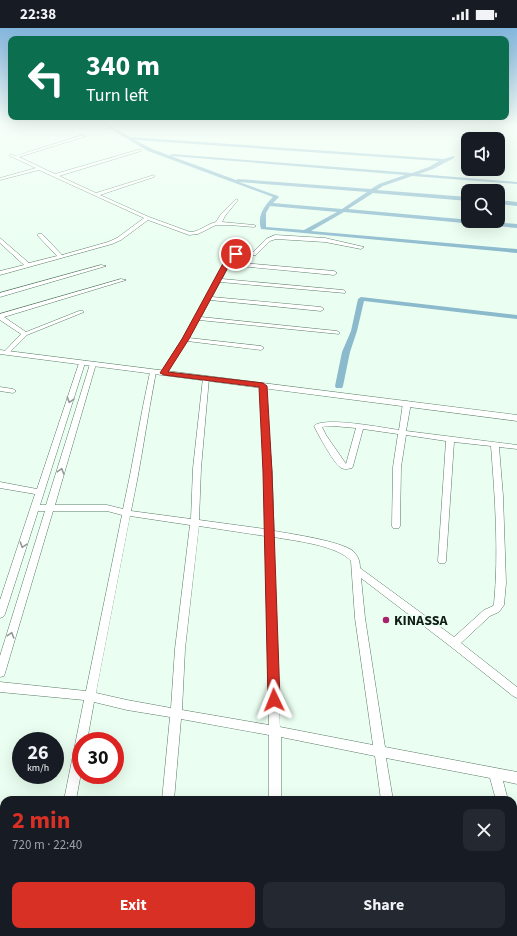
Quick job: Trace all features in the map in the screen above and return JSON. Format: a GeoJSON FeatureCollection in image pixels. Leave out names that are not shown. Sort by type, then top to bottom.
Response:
{"type":"FeatureCollection","features":[{"type":"Feature","properties":{"kind":"main road"},"geometry":{"type":"LineString","coordinates":[[3,353],[517,418]]}},
{"type":"Feature","properties":{"kind":"street"},"geometry":{"type":"LineString","coordinates":[[36,166],[147,218],[192,234],[218,224],[254,226]]}},
{"type":"Feature","properties":{"kind":"street"},"geometry":{"type":"LineString","coordinates":[[56,175],[85,166]]}},
{"type":"Feature","properties":{"kind":"street"},"geometry":{"type":"LineString","coordinates":[[0,179],[40,168]]}},
{"type":"Feature","properties":{"kind":"street"},"geometry":{"type":"LineString","coordinates":[[97,194],[152,176]]}},
{"type":"Feature","properties":{"kind":"street"},"geometry":{"type":"LineString","coordinates":[[218,224],[223,215],[236,200]]}},
{"type":"Feature","properties":{"kind":"street"},"geometry":{"type":"LineString","coordinates":[[0,273],[116,241],[147,218]]}},
{"type":"Feature","properties":{"kind":"street"},"geometry":{"type":"LineString","coordinates":[[40,235],[60,256]]}},
{"type":"Feature","properties":{"kind":"street"},"geometry":{"type":"LineString","coordinates":[[164,373],[185,339],[232,255],[254,254],[268,240],[275,238],[325,240],[361,248]]}},
{"type":"Feature","properties":{"kind":"street"},"geometry":{"type":"LineString","coordinates":[[0,240],[28,265]]}},
{"type":"Feature","properties":{"kind":"street"},"geometry":{"type":"LineString","coordinates":[[227,263],[334,273]]}},
{"type":"Feature","properties":{"kind":"street"},"geometry":{"type":"LineString","coordinates":[[0,295],[103,266]]}},
{"type":"Feature","properties":{"kind":"street"},"geometry":{"type":"LineString","coordinates":[[0,316],[122,280]]}},
{"type":"Feature","properties":{"kind":"street"},"geometry":{"type":"LineString","coordinates":[[218,280],[343,292]]}},
{"type":"Feature","properties":{"kind":"street"},"geometry":{"type":"LineString","coordinates":[[208,298],[321,309]]}},
{"type":"Feature","properties":{"kind":"street"},"geometry":{"type":"LineString","coordinates":[[3,353],[24,334],[81,312]]}},
{"type":"Feature","properties":{"kind":"street"},"geometry":{"type":"LineString","coordinates":[[0,316],[24,334]]}},
{"type":"Feature","properties":{"kind":"street"},"geometry":{"type":"LineString","coordinates":[[197,318],[338,333]]}},
{"type":"Feature","properties":{"kind":"street"},"geometry":{"type":"LineString","coordinates":[[185,339],[262,348]]}},
{"type":"Feature","properties":{"kind":"street"},"geometry":{"type":"LineString","coordinates":[[0,614],[82,363]]}},
{"type":"Feature","properties":{"kind":"street"},"geometry":{"type":"LineString","coordinates":[[0,673],[93,364]]}},
{"type":"Feature","properties":{"kind":"street"},"geometry":{"type":"LineString","coordinates":[[83,732],[127,513],[153,372]]}},
{"type":"Feature","properties":{"kind":"street"},"geometry":{"type":"LineString","coordinates":[[168,796],[180,649],[195,522],[197,468],[206,378]]}},
{"type":"Feature","properties":{"kind":"street"},"geometry":{"type":"LineString","coordinates":[[263,386],[268,464],[275,731],[275,796]]}},
{"type":"Feature","properties":{"kind":"street"},"geometry":{"type":"LineString","coordinates":[[0,389],[13,391]]}},
{"type":"Feature","properties":{"kind":"street"},"geometry":{"type":"LineString","coordinates":[[396,526],[397,467],[407,403]]}},
{"type":"Feature","properties":{"kind":"street"},"geometry":{"type":"LineString","coordinates":[[360,427],[350,466],[346,467],[342,465],[322,435],[318,426],[322,424],[360,427],[517,447]]}},
{"type":"Feature","properties":{"kind":"street"},"geometry":{"type":"LineString","coordinates":[[442,561],[450,439]]}},
{"type":"Feature","properties":{"kind":"street"},"geometry":{"type":"LineString","coordinates":[[454,643],[487,612],[496,609],[500,604],[499,496],[495,445]]}},
{"type":"Feature","properties":{"kind":"street"},"geometry":{"type":"LineString","coordinates":[[0,485],[40,492]]}},
{"type":"Feature","properties":{"kind":"street"},"geometry":{"type":"LineString","coordinates":[[35,508],[107,508],[127,513],[269,533],[337,547],[349,553],[355,560],[360,618],[386,796]]}},
{"type":"Feature","properties":{"kind":"street"},"geometry":{"type":"LineString","coordinates":[[356,570],[454,643],[517,693]]}},
{"type":"Feature","properties":{"kind":"street"},"geometry":{"type":"LineString","coordinates":[[0,687],[90,696],[176,714],[275,731],[517,778]]}},
{"type":"Feature","properties":{"kind":"street"},"geometry":{"type":"LineString","coordinates":[[495,774],[501,796]]}},
{"type":"Feature","properties":{"kind":"street"},"geometry":{"type":"LineString","coordinates":[[71,796],[73,784]]}},
{"type":"Feature","properties":{"kind":"waterway"},"geometry":{"type":"LineString","coordinates":[[194,166],[276,197],[269,204]]}},
{"type":"Feature","properties":{"kind":"waterway"},"geometry":{"type":"LineString","coordinates":[[312,166],[412,174]]}},
{"type":"Feature","properties":{"kind":"waterway"},"geometry":{"type":"LineString","coordinates":[[412,174],[434,166]]}},
{"type":"Feature","properties":{"kind":"waterway"},"geometry":{"type":"LineString","coordinates":[[372,191],[381,185],[412,174]]}},
{"type":"Feature","properties":{"kind":"waterway"},"geometry":{"type":"LineString","coordinates":[[412,174],[517,183]]}},
{"type":"Feature","properties":{"kind":"waterway"},"geometry":{"type":"LineString","coordinates":[[238,180],[372,191]]}},
{"type":"Feature","properties":{"kind":"waterway"},"geometry":{"type":"LineString","coordinates":[[343,211],[372,191]]}},
{"type":"Feature","properties":{"kind":"waterway"},"geometry":{"type":"LineString","coordinates":[[372,191],[461,198]]}},
{"type":"Feature","properties":{"kind":"waterway"},"geometry":{"type":"LineString","coordinates":[[505,203],[517,204]]}},
{"type":"Feature","properties":{"kind":"waterway"},"geometry":{"type":"LineString","coordinates":[[269,204],[343,211]]}},
{"type":"Feature","properties":{"kind":"waterway"},"geometry":{"type":"LineString","coordinates":[[269,204],[264,213],[263,228],[305,232]]}},
{"type":"Feature","properties":{"kind":"waterway"},"geometry":{"type":"LineString","coordinates":[[305,232],[343,211]]}},
{"type":"Feature","properties":{"kind":"waterway"},"geometry":{"type":"LineString","coordinates":[[343,211],[517,226]]}},
{"type":"Feature","properties":{"kind":"waterway"},"geometry":{"type":"LineString","coordinates":[[305,232],[517,251]]}},
{"type":"Feature","properties":{"kind":"waterway"},"geometry":{"type":"LineString","coordinates":[[339,386],[346,352],[354,331],[361,299],[517,317]]}},
{"type":"Feature","properties":{"kind":"place","name":"KINASSA"},"geometry":{"type":"Point","coordinates":[386,620]}},
{"type":"Feature","properties":{"kind":"route"},"geometry":{"type":"LineString","coordinates":[[236,254],[230,256],[197,318],[164,373],[263,386],[268,472],[274,700]]}}]}
